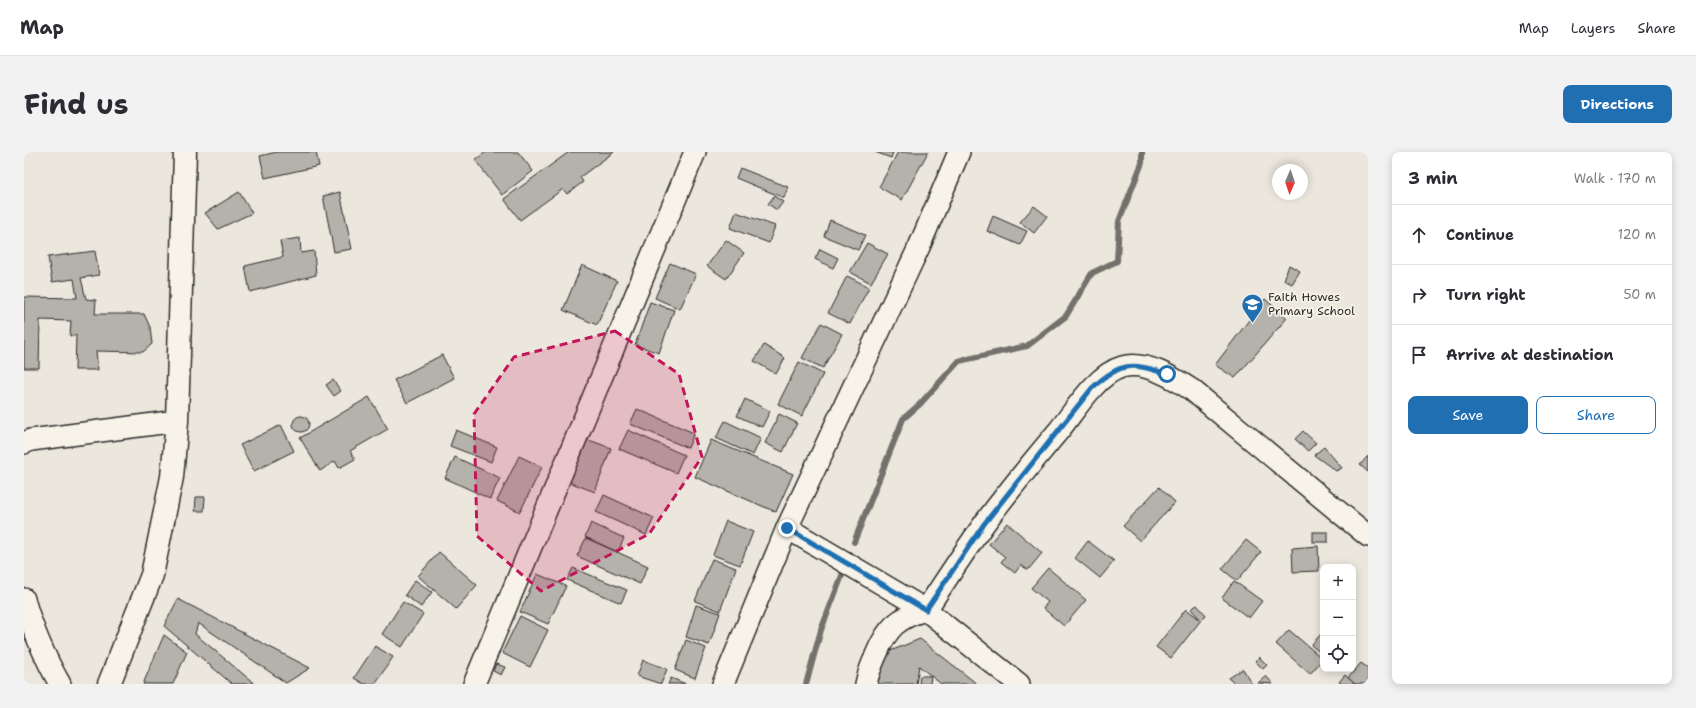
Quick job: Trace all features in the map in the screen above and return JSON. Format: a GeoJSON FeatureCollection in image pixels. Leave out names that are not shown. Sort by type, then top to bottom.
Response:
{"type":"FeatureCollection","features":[{"type":"Feature","properties":{"kind":"street"},"geometry":{"type":"LineString","coordinates":[[110,684],[152,575],[172,477],[177,421],[185,152]]}},
{"type":"Feature","properties":{"kind":"street"},"geometry":{"type":"LineString","coordinates":[[474,684],[695,152]]}},
{"type":"Feature","properties":{"kind":"street"},"geometry":{"type":"LineString","coordinates":[[723,684],[787,528],[919,247],[959,152]]}},
{"type":"Feature","properties":{"kind":"street"},"geometry":{"type":"LineString","coordinates":[[866,684],[868,673],[882,641],[890,628],[907,616],[926,610],[984,524],[1092,388],[1112,371],[1122,367],[1130,366],[1152,369],[1167,374],[1192,390],[1368,536]]}},
{"type":"Feature","properties":{"kind":"street"},"geometry":{"type":"LineString","coordinates":[[24,443],[31,440],[177,421]]}},
{"type":"Feature","properties":{"kind":"street"},"geometry":{"type":"LineString","coordinates":[[787,528],[926,610],[1019,684]]}},
{"type":"Feature","properties":{"kind":"street"},"geometry":{"type":"LineString","coordinates":[[24,599],[43,649],[60,684]]}},
{"type":"Feature","properties":{"kind":"highlighted area"},"geometry":{"type":"Polygon","coordinates":[[[615,331],[679,374],[702,457],[649,534],[541,591],[477,536],[474,414],[514,357],[615,331]]]}},
{"type":"Feature","properties":{"kind":"building"},"geometry":{"type":"Polygon","coordinates":[[[277,152],[316,152],[319,166],[265,178],[260,156],[277,152]]]}},
{"type":"Feature","properties":{"kind":"building"},"geometry":{"type":"Polygon","coordinates":[[[486,152],[518,152],[533,171],[502,195],[475,160],[486,152]]]}},
{"type":"Feature","properties":{"kind":"building"},"geometry":{"type":"Polygon","coordinates":[[[569,152],[614,152],[580,177],[583,182],[567,194],[563,189],[520,220],[504,199],[569,152]]]}},
{"type":"Feature","properties":{"kind":"building"},"geometry":{"type":"Polygon","coordinates":[[[875,152],[893,152],[891,158],[875,152]]]}},
{"type":"Feature","properties":{"kind":"building"},"geometry":{"type":"Polygon","coordinates":[[[898,152],[928,152],[902,200],[879,187],[898,152]]]}},
{"type":"Feature","properties":{"kind":"building"},"geometry":{"type":"Polygon","coordinates":[[[740,168],[788,187],[784,198],[736,178],[740,168]]]}},
{"type":"Feature","properties":{"kind":"building"},"geometry":{"type":"Polygon","coordinates":[[[239,192],[252,213],[218,229],[205,213],[239,192]]]}},
{"type":"Feature","properties":{"kind":"building"},"geometry":{"type":"Polygon","coordinates":[[[340,192],[352,249],[334,252],[323,196],[340,192]]]}},
{"type":"Feature","properties":{"kind":"building"},"geometry":{"type":"Polygon","coordinates":[[[774,196],[783,202],[777,210],[768,204],[774,196]]]}},
{"type":"Feature","properties":{"kind":"building"},"geometry":{"type":"Polygon","coordinates":[[[1034,206],[1047,216],[1034,233],[1020,222],[1034,206]]]}},
{"type":"Feature","properties":{"kind":"building"},"geometry":{"type":"Polygon","coordinates":[[[736,212],[775,226],[769,243],[730,228],[736,212]]]}},
{"type":"Feature","properties":{"kind":"building"},"geometry":{"type":"Polygon","coordinates":[[[993,216],[1027,231],[1020,245],[987,231],[993,216]]]}},
{"type":"Feature","properties":{"kind":"building"},"geometry":{"type":"Polygon","coordinates":[[[830,220],[865,235],[858,250],[824,236],[830,220]]]}},
{"type":"Feature","properties":{"kind":"building"},"geometry":{"type":"Polygon","coordinates":[[[300,238],[301,253],[314,251],[316,275],[250,292],[245,266],[283,257],[280,241],[300,238]]]}},
{"type":"Feature","properties":{"kind":"building"},"geometry":{"type":"Polygon","coordinates":[[[726,240],[744,253],[726,279],[707,266],[726,240]]]}},
{"type":"Feature","properties":{"kind":"building"},"geometry":{"type":"Polygon","coordinates":[[[867,243],[888,254],[871,283],[850,272],[867,243]]]}},
{"type":"Feature","properties":{"kind":"building"},"geometry":{"type":"Polygon","coordinates":[[[820,249],[838,258],[833,268],[815,259],[820,249]]]}},
{"type":"Feature","properties":{"kind":"building"},"geometry":{"type":"Polygon","coordinates":[[[95,251],[99,275],[81,278],[86,299],[96,300],[95,314],[144,314],[150,327],[152,344],[143,352],[96,351],[98,370],[75,370],[76,335],[70,336],[71,321],[40,320],[39,368],[24,368],[24,297],[77,298],[74,279],[52,282],[48,257],[95,251]]]}},
{"type":"Feature","properties":{"kind":"building"},"geometry":{"type":"Polygon","coordinates":[[[670,263],[696,274],[680,309],[655,298],[670,263]]]}},
{"type":"Feature","properties":{"kind":"building"},"geometry":{"type":"Polygon","coordinates":[[[582,265],[617,281],[597,325],[563,310],[582,265]]]}},
{"type":"Feature","properties":{"kind":"building"},"geometry":{"type":"Polygon","coordinates":[[[1289,265],[1300,271],[1292,284],[1284,280],[1289,265]]]}},
{"type":"Feature","properties":{"kind":"building"},"geometry":{"type":"Polygon","coordinates":[[[847,276],[869,287],[850,324],[828,313],[847,276]]]}},
{"type":"Feature","properties":{"kind":"building"},"geometry":{"type":"Polygon","coordinates":[[[1265,299],[1287,318],[1235,378],[1215,365],[1265,299]]]}},
{"type":"Feature","properties":{"kind":"building"},"geometry":{"type":"Polygon","coordinates":[[[650,302],[674,310],[659,353],[635,345],[650,302]]]}},
{"type":"Feature","properties":{"kind":"building"},"geometry":{"type":"Polygon","coordinates":[[[821,323],[842,334],[823,368],[802,358],[821,323]]]}},
{"type":"Feature","properties":{"kind":"building"},"geometry":{"type":"Polygon","coordinates":[[[764,345],[785,358],[776,374],[754,361],[764,345]]]}},
{"type":"Feature","properties":{"kind":"building"},"geometry":{"type":"Polygon","coordinates":[[[442,355],[454,378],[407,403],[394,380],[442,355]]]}},
{"type":"Feature","properties":{"kind":"building"},"geometry":{"type":"Polygon","coordinates":[[[799,362],[823,374],[802,416],[778,404],[799,362]]]}},
{"type":"Feature","properties":{"kind":"building"},"geometry":{"type":"Polygon","coordinates":[[[333,380],[341,391],[334,396],[326,385],[333,380]]]}},
{"type":"Feature","properties":{"kind":"building"},"geometry":{"type":"Polygon","coordinates":[[[369,397],[388,429],[350,451],[355,459],[339,468],[335,461],[320,471],[300,438],[369,397]]]}},
{"type":"Feature","properties":{"kind":"building"},"geometry":{"type":"Polygon","coordinates":[[[745,399],[770,411],[762,427],[737,416],[745,399]]]}},
{"type":"Feature","properties":{"kind":"building"},"geometry":{"type":"Polygon","coordinates":[[[637,409],[694,433],[688,448],[630,424],[637,409]]]}},
{"type":"Feature","properties":{"kind":"building"},"geometry":{"type":"Polygon","coordinates":[[[779,414],[797,423],[783,452],[765,443],[779,414]]]}},
{"type":"Feature","properties":{"kind":"building"},"geometry":{"type":"Polygon","coordinates":[[[301,416],[307,418],[309,424],[307,430],[301,432],[295,430],[293,424],[295,418],[301,416]]]}},
{"type":"Feature","properties":{"kind":"building"},"geometry":{"type":"Polygon","coordinates":[[[725,421],[761,438],[753,455],[716,438],[725,421]]]}},
{"type":"Feature","properties":{"kind":"building"},"geometry":{"type":"Polygon","coordinates":[[[281,425],[294,451],[254,471],[240,445],[281,425]]]}},
{"type":"Feature","properties":{"kind":"building"},"geometry":{"type":"Polygon","coordinates":[[[456,430],[497,447],[491,462],[450,446],[456,430]]]}},
{"type":"Feature","properties":{"kind":"building"},"geometry":{"type":"Polygon","coordinates":[[[628,430],[684,455],[676,473],[619,449],[628,430]]]}},
{"type":"Feature","properties":{"kind":"building"},"geometry":{"type":"Polygon","coordinates":[[[1303,431],[1316,443],[1308,451],[1295,439],[1303,431]]]}},
{"type":"Feature","properties":{"kind":"building"},"geometry":{"type":"Polygon","coordinates":[[[586,439],[611,448],[595,492],[569,482],[586,439]]]}},
{"type":"Feature","properties":{"kind":"building"},"geometry":{"type":"Polygon","coordinates":[[[711,440],[793,474],[776,512],[695,477],[711,440]]]}},
{"type":"Feature","properties":{"kind":"building"},"geometry":{"type":"Polygon","coordinates":[[[1324,447],[1342,468],[1336,471],[1314,455],[1324,447]]]}},
{"type":"Feature","properties":{"kind":"building"},"geometry":{"type":"Polygon","coordinates":[[[519,456],[542,467],[520,512],[497,501],[519,456]]]}},
{"type":"Feature","properties":{"kind":"building"},"geometry":{"type":"Polygon","coordinates":[[[1368,456],[1368,472],[1360,465],[1368,456]]]}},
{"type":"Feature","properties":{"kind":"building"},"geometry":{"type":"Polygon","coordinates":[[[455,457],[500,478],[490,499],[445,478],[455,457]]]}},
{"type":"Feature","properties":{"kind":"building"},"geometry":{"type":"Polygon","coordinates":[[[1159,487],[1175,502],[1140,541],[1123,526],[1159,487]]]}},
{"type":"Feature","properties":{"kind":"building"},"geometry":{"type":"Polygon","coordinates":[[[604,495],[654,518],[646,535],[596,512],[604,495]]]}},
{"type":"Feature","properties":{"kind":"building"},"geometry":{"type":"Polygon","coordinates":[[[196,497],[205,497],[204,511],[195,511],[196,497]]]}},
{"type":"Feature","properties":{"kind":"building"},"geometry":{"type":"Polygon","coordinates":[[[726,521],[753,532],[740,565],[713,555],[726,521]]]}},
{"type":"Feature","properties":{"kind":"building"},"geometry":{"type":"Polygon","coordinates":[[[591,523],[624,538],[618,552],[585,537],[591,523]]]}},
{"type":"Feature","properties":{"kind":"building"},"geometry":{"type":"Polygon","coordinates":[[[1007,523],[1042,553],[1028,570],[1021,565],[1015,573],[1001,562],[1005,557],[989,544],[1007,523]]]}},
{"type":"Feature","properties":{"kind":"building"},"geometry":{"type":"Polygon","coordinates":[[[1313,532],[1328,532],[1328,542],[1313,542],[1313,532]]]}},
{"type":"Feature","properties":{"kind":"building"},"geometry":{"type":"Polygon","coordinates":[[[586,538],[648,566],[640,584],[577,556],[586,538]]]}},
{"type":"Feature","properties":{"kind":"building"},"geometry":{"type":"Polygon","coordinates":[[[1246,540],[1261,552],[1237,581],[1222,569],[1246,540]]]}},
{"type":"Feature","properties":{"kind":"building"},"geometry":{"type":"Polygon","coordinates":[[[1088,541],[1114,561],[1100,578],[1075,558],[1088,541]]]}},
{"type":"Feature","properties":{"kind":"building"},"geometry":{"type":"Polygon","coordinates":[[[1318,546],[1319,571],[1293,572],[1292,548],[1318,546]]]}},
{"type":"Feature","properties":{"kind":"building"},"geometry":{"type":"Polygon","coordinates":[[[439,552],[477,585],[456,609],[418,576],[439,552]]]}},
{"type":"Feature","properties":{"kind":"building"},"geometry":{"type":"Polygon","coordinates":[[[712,559],[736,568],[720,611],[695,601],[712,559]]]}},
{"type":"Feature","properties":{"kind":"building"},"geometry":{"type":"Polygon","coordinates":[[[573,568],[627,590],[621,603],[567,580],[573,568]]]}},
{"type":"Feature","properties":{"kind":"building"},"geometry":{"type":"Polygon","coordinates":[[[1048,568],[1086,600],[1064,626],[1043,608],[1048,602],[1031,588],[1048,568]]]}},
{"type":"Feature","properties":{"kind":"building"},"geometry":{"type":"Polygon","coordinates":[[[537,574],[566,586],[548,624],[520,612],[537,574]]]}},
{"type":"Feature","properties":{"kind":"building"},"geometry":{"type":"Polygon","coordinates":[[[415,580],[432,592],[421,607],[405,595],[415,580]]]}},
{"type":"Feature","properties":{"kind":"building"},"geometry":{"type":"Polygon","coordinates":[[[1234,581],[1262,601],[1249,618],[1222,598],[1234,581]]]}},
{"type":"Feature","properties":{"kind":"building"},"geometry":{"type":"Polygon","coordinates":[[[178,599],[310,668],[286,683],[198,623],[195,634],[255,684],[232,684],[164,626],[178,599]]]}},
{"type":"Feature","properties":{"kind":"building"},"geometry":{"type":"Polygon","coordinates":[[[403,602],[423,614],[402,647],[382,634],[403,602]]]}},
{"type":"Feature","properties":{"kind":"building"},"geometry":{"type":"Polygon","coordinates":[[[696,605],[720,613],[709,645],[686,637],[696,605]]]}},
{"type":"Feature","properties":{"kind":"building"},"geometry":{"type":"Polygon","coordinates":[[[1197,605],[1206,615],[1201,620],[1191,609],[1197,605]]]}},
{"type":"Feature","properties":{"kind":"building"},"geometry":{"type":"Polygon","coordinates":[[[1186,609],[1201,620],[1171,658],[1156,647],[1186,609]]]}},
{"type":"Feature","properties":{"kind":"building"},"geometry":{"type":"Polygon","coordinates":[[[520,616],[548,630],[530,667],[502,653],[520,616]]]}},
{"type":"Feature","properties":{"kind":"building"},"geometry":{"type":"Polygon","coordinates":[[[1289,630],[1320,656],[1320,662],[1310,674],[1276,644],[1289,630]]]}},
{"type":"Feature","properties":{"kind":"building"},"geometry":{"type":"Polygon","coordinates":[[[164,635],[187,652],[173,684],[143,684],[164,635]]]}},
{"type":"Feature","properties":{"kind":"building"},"geometry":{"type":"Polygon","coordinates":[[[1320,635],[1320,652],[1311,645],[1320,635]]]}},
{"type":"Feature","properties":{"kind":"building"},"geometry":{"type":"Polygon","coordinates":[[[920,639],[977,684],[941,684],[919,666],[916,684],[878,684],[883,654],[920,639]]]}},
{"type":"Feature","properties":{"kind":"building"},"geometry":{"type":"Polygon","coordinates":[[[686,640],[706,648],[695,678],[675,670],[686,640]]]}},
{"type":"Feature","properties":{"kind":"building"},"geometry":{"type":"Polygon","coordinates":[[[375,646],[393,657],[375,684],[364,684],[354,678],[375,646]]]}},
{"type":"Feature","properties":{"kind":"building"},"geometry":{"type":"Polygon","coordinates":[[[1259,657],[1267,665],[1263,669],[1255,661],[1259,657]]]}},
{"type":"Feature","properties":{"kind":"building"},"geometry":{"type":"Polygon","coordinates":[[[643,660],[667,669],[661,684],[637,676],[643,660]]]}},
{"type":"Feature","properties":{"kind":"building"},"geometry":{"type":"Polygon","coordinates":[[[1361,663],[1368,668],[1368,684],[1355,684],[1348,678],[1353,672],[1356,672],[1356,669],[1361,663]]]}},
{"type":"Feature","properties":{"kind":"building"},"geometry":{"type":"Polygon","coordinates":[[[496,664],[505,667],[501,675],[493,671],[496,664]]]}},
{"type":"Feature","properties":{"kind":"building"},"geometry":{"type":"Polygon","coordinates":[[[1243,669],[1252,684],[1234,684],[1229,678],[1243,669]]]}},
{"type":"Feature","properties":{"kind":"building"},"geometry":{"type":"Polygon","coordinates":[[[1345,675],[1355,684],[1342,684],[1339,682],[1345,675]]]}},
{"type":"Feature","properties":{"kind":"building"},"geometry":{"type":"Polygon","coordinates":[[[920,676],[931,676],[930,684],[919,684],[920,676]]]}},
{"type":"Feature","properties":{"kind":"building"},"geometry":{"type":"Polygon","coordinates":[[[1266,676],[1273,684],[1258,683],[1266,676]]]}},
{"type":"Feature","properties":{"kind":"building"},"geometry":{"type":"Polygon","coordinates":[[[671,678],[686,684],[668,684],[671,678]]]}},
{"type":"Feature","properties":{"kind":"waterway"},"geometry":{"type":"LineString","coordinates":[[854,542],[903,419],[920,404],[959,361],[1027,346],[1066,316],[1092,273],[1117,261],[1119,221],[1142,163],[1142,152]]}},
{"type":"Feature","properties":{"kind":"waterway"},"geometry":{"type":"LineString","coordinates":[[806,684],[821,630],[843,573]]}},
{"type":"Feature","properties":{"kind":"place","name":"Faith Howes Primary School"},"geometry":{"type":"Point","coordinates":[1252,324]}},
{"type":"Feature","properties":{"kind":"route"},"geometry":{"type":"LineString","coordinates":[[787,528],[926,610],[984,524],[1092,388],[1112,371],[1122,367],[1141,367],[1167,374]]}}]}
